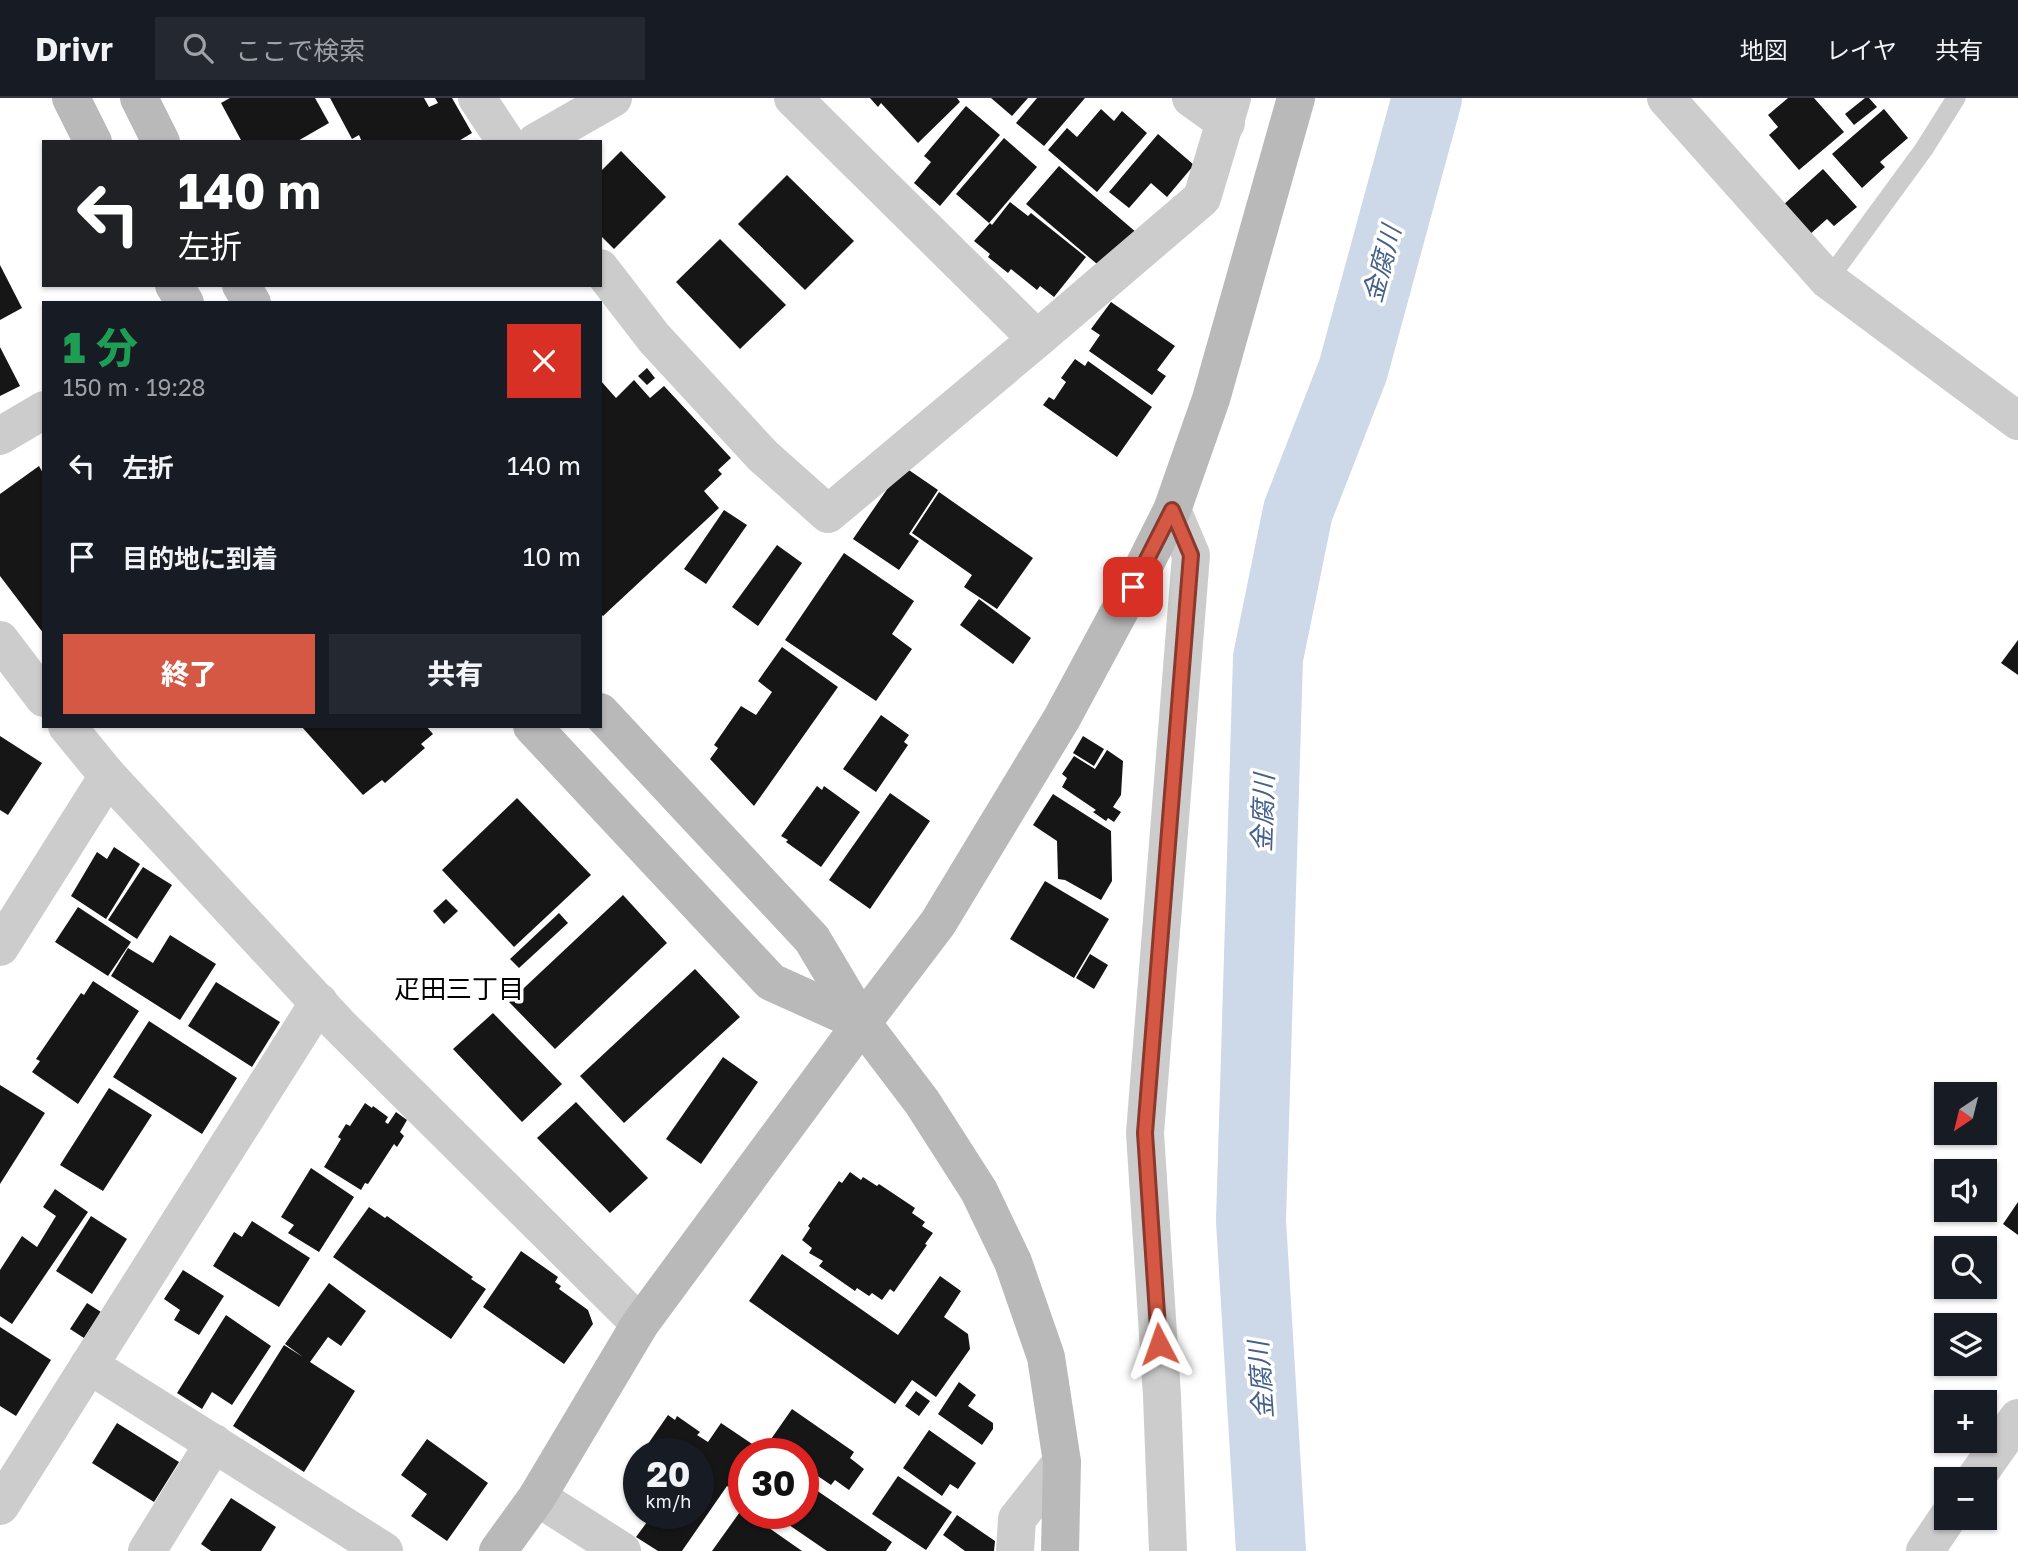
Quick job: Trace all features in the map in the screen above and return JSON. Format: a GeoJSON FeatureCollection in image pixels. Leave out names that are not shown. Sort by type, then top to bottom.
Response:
{"type":"FeatureCollection","features":[{"type":"Feature","properties":{"kind":"street"},"geometry":{"type":"LineString","coordinates":[[71,98],[92,140]]}},
{"type":"Feature","properties":{"kind":"street"},"geometry":{"type":"LineString","coordinates":[[139,98],[160,140]]}},
{"type":"Feature","properties":{"kind":"street"},"geometry":{"type":"LineString","coordinates":[[477,98],[505,140]]}},
{"type":"Feature","properties":{"kind":"street"},"geometry":{"type":"LineString","coordinates":[[540,140],[613,98]]}},
{"type":"Feature","properties":{"kind":"street"},"geometry":{"type":"LineString","coordinates":[[793,98],[1037,339]]}},
{"type":"Feature","properties":{"kind":"street"},"geometry":{"type":"LineString","coordinates":[[602,271],[654,338],[763,456],[828,513],[1202,198],[1229,111],[1191,98]]}},
{"type":"Feature","properties":{"kind":"street"},"geometry":{"type":"LineString","coordinates":[[498,1551],[537,1497],[640,1324],[938,923],[1062,718],[1172,510],[1211,399],[1296,98]]}},
{"type":"Feature","properties":{"kind":"street"},"geometry":{"type":"LineString","coordinates":[[1677,102],[1828,280],[2018,421]]}},
{"type":"Feature","properties":{"kind":"street"},"geometry":{"type":"LineString","coordinates":[[0,436],[42,411]]}},
{"type":"Feature","properties":{"kind":"street"},"geometry":{"type":"LineString","coordinates":[[1168,1551],[1163,1396],[1145,1133],[1191,555],[1172,510]]}},
{"type":"Feature","properties":{"kind":"street"},"geometry":{"type":"LineString","coordinates":[[0,640],[42,695]]}},
{"type":"Feature","properties":{"kind":"street"},"geometry":{"type":"LineString","coordinates":[[602,714],[812,939],[862,1023],[922,1102],[979,1191],[1013,1262],[1046,1357],[1062,1462],[1060,1551]]}},
{"type":"Feature","properties":{"kind":"street"},"geometry":{"type":"LineString","coordinates":[[69,728],[108,776],[338,1024],[640,1324]]}},
{"type":"Feature","properties":{"kind":"street"},"geometry":{"type":"LineString","coordinates":[[534,728],[771,982],[862,1023]]}},
{"type":"Feature","properties":{"kind":"street"},"geometry":{"type":"LineString","coordinates":[[0,947],[108,776]]}},
{"type":"Feature","properties":{"kind":"street"},"geometry":{"type":"LineString","coordinates":[[0,1506],[319,1002]]}},
{"type":"Feature","properties":{"kind":"street"},"geometry":{"type":"LineString","coordinates":[[89,1365],[384,1551]]}},
{"type":"Feature","properties":{"kind":"street"},"geometry":{"type":"LineString","coordinates":[[1984,1467],[2018,1418]]}},
{"type":"Feature","properties":{"kind":"street"},"geometry":{"type":"LineString","coordinates":[[147,1551],[214,1443]]}},
{"type":"Feature","properties":{"kind":"street"},"geometry":{"type":"LineString","coordinates":[[1015,1551],[1017,1519],[1062,1462]]}},
{"type":"Feature","properties":{"kind":"street"},"geometry":{"type":"LineString","coordinates":[[537,1497],[622,1551]]}},
{"type":"Feature","properties":{"kind":"street"},"geometry":{"type":"LineString","coordinates":[[1925,1551],[1939,1530]]}},
{"type":"Feature","properties":{"kind":"lane"},"geometry":{"type":"LineString","coordinates":[[1828,280],[1924,149],[1956,98]]}},
{"type":"Feature","properties":{"kind":"building"},"geometry":{"type":"Polygon","coordinates":[[[230,98],[315,98],[329,123],[299,140],[241,140],[221,103],[230,98]]]}},
{"type":"Feature","properties":{"kind":"building"},"geometry":{"type":"Polygon","coordinates":[[[330,98],[424,98],[429,107],[438,103],[435,98],[452,98],[472,133],[460,140],[361,140],[359,135],[352,139],[330,98]]]}},
{"type":"Feature","properties":{"kind":"building"},"geometry":{"type":"Polygon","coordinates":[[[870,98],[957,98],[960,102],[918,143],[881,103],[878,107],[870,98]]]}},
{"type":"Feature","properties":{"kind":"building"},"geometry":{"type":"Polygon","coordinates":[[[991,98],[1028,98],[1012,116],[991,98]]]}},
{"type":"Feature","properties":{"kind":"building"},"geometry":{"type":"Polygon","coordinates":[[[1037,98],[1085,98],[1044,146],[1016,123],[1037,98]]]}},
{"type":"Feature","properties":{"kind":"building"},"geometry":{"type":"Polygon","coordinates":[[[1788,98],[1814,98],[1844,132],[1799,170],[1769,135],[1778,127],[1768,115],[1788,98]]]}},
{"type":"Feature","properties":{"kind":"building"},"geometry":{"type":"Polygon","coordinates":[[[1865,98],[1869,98],[1877,107],[1854,125],[1845,114],[1865,98]]]}},
{"type":"Feature","properties":{"kind":"building"},"geometry":{"type":"Polygon","coordinates":[[[966,106],[1000,135],[940,206],[914,183],[931,162],[924,156],[966,106]]]}},
{"type":"Feature","properties":{"kind":"building"},"geometry":{"type":"Polygon","coordinates":[[[1101,109],[1114,121],[1122,111],[1147,133],[1097,192],[1048,150],[1067,128],[1077,137],[1101,109]]]}},
{"type":"Feature","properties":{"kind":"building"},"geometry":{"type":"Polygon","coordinates":[[[1884,109],[1908,138],[1880,162],[1885,167],[1862,188],[1832,154],[1884,109]]]}},
{"type":"Feature","properties":{"kind":"building"},"geometry":{"type":"Polygon","coordinates":[[[1158,134],[1194,165],[1167,197],[1151,183],[1129,208],[1109,192],[1158,134]]]}},
{"type":"Feature","properties":{"kind":"building"},"geometry":{"type":"Polygon","coordinates":[[[1004,138],[1037,167],[989,223],[956,194],[1004,138]]]}},
{"type":"Feature","properties":{"kind":"building"},"geometry":{"type":"Polygon","coordinates":[[[621,151],[666,197],[614,249],[602,237],[602,170],[621,151]]]}},
{"type":"Feature","properties":{"kind":"building"},"geometry":{"type":"Polygon","coordinates":[[[1059,166],[1137,233],[1097,264],[1026,204],[1059,166]]]}},
{"type":"Feature","properties":{"kind":"building"},"geometry":{"type":"Polygon","coordinates":[[[1823,169],[1857,207],[1834,226],[1827,219],[1808,236],[1782,206],[1823,169]]]}},
{"type":"Feature","properties":{"kind":"building"},"geometry":{"type":"Polygon","coordinates":[[[787,175],[854,241],[805,290],[738,224],[787,175]]]}},
{"type":"Feature","properties":{"kind":"building"},"geometry":{"type":"Polygon","coordinates":[[[1010,202],[1028,216],[1031,213],[1086,257],[1054,297],[1040,286],[1037,290],[1011,269],[1008,273],[974,241],[990,223],[992,225],[1010,202]]]}},
{"type":"Feature","properties":{"kind":"building"},"geometry":{"type":"Polygon","coordinates":[[[720,239],[786,305],[740,349],[676,282],[720,239]]]}},
{"type":"Feature","properties":{"kind":"building"},"geometry":{"type":"Polygon","coordinates":[[[0,265],[22,308],[0,320],[0,265]]]}},
{"type":"Feature","properties":{"kind":"building"},"geometry":{"type":"Polygon","coordinates":[[[1111,302],[1175,346],[1157,370],[1166,376],[1152,395],[1089,351],[1100,335],[1091,329],[1111,302]]]}},
{"type":"Feature","properties":{"kind":"building"},"geometry":{"type":"Polygon","coordinates":[[[0,347],[20,386],[0,396],[0,347]]]}},
{"type":"Feature","properties":{"kind":"building"},"geometry":{"type":"Polygon","coordinates":[[[1075,359],[1085,366],[1088,361],[1152,407],[1117,457],[1043,405],[1049,397],[1054,400],[1066,382],[1061,378],[1075,359]]]}},
{"type":"Feature","properties":{"kind":"building"},"geometry":{"type":"Polygon","coordinates":[[[647,368],[655,378],[647,385],[638,376],[647,368]]]}},
{"type":"Feature","properties":{"kind":"building"},"geometry":{"type":"Polygon","coordinates":[[[634,380],[650,398],[664,386],[731,458],[718,470],[722,474],[704,491],[719,508],[603,616],[602,382],[616,398],[634,380]]]}},
{"type":"Feature","properties":{"kind":"building"},"geometry":{"type":"Polygon","coordinates":[[[39,466],[42,471],[42,631],[0,576],[0,494],[39,466]]]}},
{"type":"Feature","properties":{"kind":"building"},"geometry":{"type":"Polygon","coordinates":[[[903,466],[938,490],[909,534],[919,541],[899,570],[853,539],[903,466]]]}},
{"type":"Feature","properties":{"kind":"building"},"geometry":{"type":"Polygon","coordinates":[[[939,492],[1033,558],[997,609],[964,587],[972,575],[912,533],[939,492]]]}},
{"type":"Feature","properties":{"kind":"building"},"geometry":{"type":"Polygon","coordinates":[[[724,510],[747,525],[706,584],[684,569],[724,510]]]}},
{"type":"Feature","properties":{"kind":"building"},"geometry":{"type":"Polygon","coordinates":[[[777,545],[802,563],[758,626],[732,607],[777,545]]]}},
{"type":"Feature","properties":{"kind":"building"},"geometry":{"type":"Polygon","coordinates":[[[844,553],[914,601],[892,634],[912,649],[876,701],[785,640],[844,553]]]}},
{"type":"Feature","properties":{"kind":"building"},"geometry":{"type":"Polygon","coordinates":[[[979,599],[1031,638],[1013,664],[960,625],[979,599]]]}},
{"type":"Feature","properties":{"kind":"building"},"geometry":{"type":"Polygon","coordinates":[[[2018,640],[2018,675],[2001,663],[2018,640]]]}},
{"type":"Feature","properties":{"kind":"building"},"geometry":{"type":"Polygon","coordinates":[[[782,647],[838,687],[754,806],[710,759],[718,748],[714,745],[741,706],[756,715],[772,692],[758,681],[782,647]]]}},
{"type":"Feature","properties":{"kind":"building"},"geometry":{"type":"Polygon","coordinates":[[[881,715],[909,735],[904,742],[908,745],[876,792],[843,769],[881,715]]]}},
{"type":"Feature","properties":{"kind":"building"},"geometry":{"type":"Polygon","coordinates":[[[303,728],[428,728],[433,734],[421,744],[425,748],[385,783],[382,780],[363,795],[303,728]]]}},
{"type":"Feature","properties":{"kind":"building"},"geometry":{"type":"Polygon","coordinates":[[[0,736],[42,763],[8,815],[0,810],[0,736]]]}},
{"type":"Feature","properties":{"kind":"building"},"geometry":{"type":"Polygon","coordinates":[[[1083,736],[1104,749],[1094,766],[1073,753],[1083,736]]]}},
{"type":"Feature","properties":{"kind":"building"},"geometry":{"type":"Polygon","coordinates":[[[1107,750],[1123,761],[1121,795],[1113,807],[1121,812],[1114,822],[1108,818],[1106,821],[1093,812],[1096,810],[1062,787],[1067,778],[1062,774],[1074,756],[1095,769],[1107,750]]]}},
{"type":"Feature","properties":{"kind":"building"},"geometry":{"type":"Polygon","coordinates":[[[817,786],[822,790],[824,786],[860,812],[821,867],[781,836],[817,786]]]}},
{"type":"Feature","properties":{"kind":"building"},"geometry":{"type":"Polygon","coordinates":[[[890,793],[930,821],[870,909],[829,880],[890,793]]]}},
{"type":"Feature","properties":{"kind":"building"},"geometry":{"type":"Polygon","coordinates":[[[1053,794],[1111,831],[1112,881],[1101,900],[1065,880],[1058,879],[1057,841],[1033,825],[1053,794]]]}},
{"type":"Feature","properties":{"kind":"building"},"geometry":{"type":"Polygon","coordinates":[[[517,798],[591,875],[514,947],[442,870],[517,798]]]}},
{"type":"Feature","properties":{"kind":"building"},"geometry":{"type":"Polygon","coordinates":[[[114,847],[140,864],[106,919],[71,896],[97,852],[107,859],[114,847]]]}},
{"type":"Feature","properties":{"kind":"building"},"geometry":{"type":"Polygon","coordinates":[[[143,867],[172,885],[137,939],[108,920],[143,867]]]}},
{"type":"Feature","properties":{"kind":"building"},"geometry":{"type":"Polygon","coordinates":[[[1045,881],[1109,919],[1074,978],[1010,939],[1045,881]]]}},
{"type":"Feature","properties":{"kind":"building"},"geometry":{"type":"Polygon","coordinates":[[[623,895],[667,943],[555,1049],[509,1002],[623,895]]]}},
{"type":"Feature","properties":{"kind":"building"},"geometry":{"type":"Polygon","coordinates":[[[446,899],[458,911],[444,924],[433,911],[446,899]]]}},
{"type":"Feature","properties":{"kind":"building"},"geometry":{"type":"Polygon","coordinates":[[[78,907],[131,942],[108,976],[55,942],[78,907]]]}},
{"type":"Feature","properties":{"kind":"building"},"geometry":{"type":"Polygon","coordinates":[[[559,913],[568,923],[519,968],[510,959],[559,913]]]}},
{"type":"Feature","properties":{"kind":"building"},"geometry":{"type":"Polygon","coordinates":[[[170,935],[216,964],[180,1020],[111,976],[128,948],[153,963],[170,935]]]}},
{"type":"Feature","properties":{"kind":"building"},"geometry":{"type":"Polygon","coordinates":[[[1090,954],[1108,965],[1094,989],[1076,978],[1090,954]]]}},
{"type":"Feature","properties":{"kind":"building"},"geometry":{"type":"Polygon","coordinates":[[[695,969],[740,1017],[624,1123],[580,1076],[695,969]]]}},
{"type":"Feature","properties":{"kind":"building"},"geometry":{"type":"Polygon","coordinates":[[[93,981],[139,1011],[78,1104],[32,1072],[40,1061],[36,1059],[81,993],[84,995],[93,981]]]}},
{"type":"Feature","properties":{"kind":"building"},"geometry":{"type":"Polygon","coordinates":[[[216,982],[280,1022],[252,1067],[188,1026],[216,982]]]}},
{"type":"Feature","properties":{"kind":"building"},"geometry":{"type":"Polygon","coordinates":[[[493,1013],[562,1084],[522,1122],[453,1049],[493,1013]]]}},
{"type":"Feature","properties":{"kind":"building"},"geometry":{"type":"Polygon","coordinates":[[[149,1021],[237,1078],[202,1134],[113,1077],[149,1021]]]}},
{"type":"Feature","properties":{"kind":"building"},"geometry":{"type":"Polygon","coordinates":[[[723,1057],[758,1082],[701,1164],[666,1139],[723,1057]]]}},
{"type":"Feature","properties":{"kind":"building"},"geometry":{"type":"Polygon","coordinates":[[[0,1085],[45,1113],[0,1184],[0,1085]]]}},
{"type":"Feature","properties":{"kind":"building"},"geometry":{"type":"Polygon","coordinates":[[[109,1088],[152,1115],[103,1191],[60,1165],[109,1088]]]}},
{"type":"Feature","properties":{"kind":"building"},"geometry":{"type":"Polygon","coordinates":[[[576,1102],[648,1178],[610,1213],[537,1138],[576,1102]]]}},
{"type":"Feature","properties":{"kind":"building"},"geometry":{"type":"Polygon","coordinates":[[[365,1103],[388,1117],[385,1122],[388,1124],[396,1112],[407,1120],[400,1132],[404,1136],[397,1147],[394,1144],[368,1184],[365,1183],[361,1190],[324,1167],[341,1139],[338,1137],[346,1124],[350,1126],[365,1103]]]}},
{"type":"Feature","properties":{"kind":"building"},"geometry":{"type":"Polygon","coordinates":[[[311,1168],[354,1197],[319,1252],[288,1233],[294,1225],[281,1217],[311,1168]]]}},
{"type":"Feature","properties":{"kind":"building"},"geometry":{"type":"Polygon","coordinates":[[[850,1172],[861,1180],[863,1177],[877,1186],[879,1184],[915,1208],[912,1213],[925,1222],[922,1226],[933,1233],[894,1292],[890,1289],[882,1300],[857,1288],[855,1291],[819,1266],[823,1261],[809,1253],[812,1248],[802,1240],[810,1228],[808,1226],[839,1181],[842,1183],[850,1172]]]}},
{"type":"Feature","properties":{"kind":"building"},"geometry":{"type":"Polygon","coordinates":[[[55,1189],[88,1212],[12,1324],[0,1316],[0,1270],[22,1236],[37,1247],[56,1216],[43,1207],[55,1189]]]}},
{"type":"Feature","properties":{"kind":"building"},"geometry":{"type":"Polygon","coordinates":[[[2018,1202],[2018,1235],[2003,1224],[2018,1202]]]}},
{"type":"Feature","properties":{"kind":"building"},"geometry":{"type":"Polygon","coordinates":[[[369,1207],[385,1218],[387,1216],[486,1289],[451,1339],[333,1257],[369,1207]]]}},
{"type":"Feature","properties":{"kind":"building"},"geometry":{"type":"Polygon","coordinates":[[[91,1216],[127,1239],[92,1294],[56,1271],[91,1216]]]}},
{"type":"Feature","properties":{"kind":"building"},"geometry":{"type":"Polygon","coordinates":[[[252,1221],[310,1258],[279,1307],[213,1266],[234,1232],[242,1237],[252,1221]]]}},
{"type":"Feature","properties":{"kind":"building"},"geometry":{"type":"Polygon","coordinates":[[[521,1251],[558,1277],[555,1282],[561,1286],[559,1289],[588,1310],[593,1324],[564,1364],[483,1307],[521,1251]]]}},
{"type":"Feature","properties":{"kind":"building"},"geometry":{"type":"Polygon","coordinates":[[[782,1254],[898,1335],[940,1276],[961,1291],[944,1317],[968,1334],[970,1349],[936,1397],[912,1380],[895,1404],[749,1301],[782,1254]]]}},
{"type":"Feature","properties":{"kind":"building"},"geometry":{"type":"Polygon","coordinates":[[[183,1270],[224,1296],[199,1335],[174,1320],[180,1310],[164,1299],[183,1270]]]}},
{"type":"Feature","properties":{"kind":"building"},"geometry":{"type":"Polygon","coordinates":[[[329,1283],[366,1311],[341,1346],[328,1337],[310,1362],[355,1391],[304,1472],[233,1426],[284,1345],[303,1357],[285,1344],[329,1283]]]}},
{"type":"Feature","properties":{"kind":"building"},"geometry":{"type":"Polygon","coordinates":[[[87,1303],[101,1312],[84,1338],[70,1329],[87,1303]]]}},
{"type":"Feature","properties":{"kind":"building"},"geometry":{"type":"Polygon","coordinates":[[[226,1315],[271,1346],[232,1405],[212,1392],[202,1409],[177,1393],[226,1315]]]}},
{"type":"Feature","properties":{"kind":"building"},"geometry":{"type":"Polygon","coordinates":[[[0,1327],[51,1360],[16,1416],[0,1406],[0,1327]]]}},
{"type":"Feature","properties":{"kind":"building"},"geometry":{"type":"Polygon","coordinates":[[[959,1382],[976,1395],[968,1406],[993,1423],[993,1429],[982,1445],[938,1414],[959,1382]]]}},
{"type":"Feature","properties":{"kind":"building"},"geometry":{"type":"Polygon","coordinates":[[[916,1391],[930,1401],[919,1416],[905,1406],[916,1391]]]}},
{"type":"Feature","properties":{"kind":"building"},"geometry":{"type":"Polygon","coordinates":[[[792,1409],[854,1452],[850,1458],[864,1469],[849,1490],[835,1480],[831,1485],[819,1477],[819,1438],[772,1438],[792,1409]]]}},
{"type":"Feature","properties":{"kind":"building"},"geometry":{"type":"Polygon","coordinates":[[[668,1415],[675,1420],[677,1416],[700,1432],[697,1435],[702,1438],[652,1438],[668,1415]]]}},
{"type":"Feature","properties":{"kind":"building"},"geometry":{"type":"Polygon","coordinates":[[[117,1423],[179,1462],[154,1502],[92,1463],[117,1423]]]}},
{"type":"Feature","properties":{"kind":"building"},"geometry":{"type":"Polygon","coordinates":[[[721,1423],[743,1438],[728,1438],[727,1486],[714,1505],[714,1438],[711,1438],[721,1423]]]}},
{"type":"Feature","properties":{"kind":"building"},"geometry":{"type":"Polygon","coordinates":[[[929,1430],[976,1463],[958,1489],[950,1484],[942,1496],[903,1468],[929,1430]]]}},
{"type":"Feature","properties":{"kind":"building"},"geometry":{"type":"Polygon","coordinates":[[[427,1439],[488,1483],[447,1541],[411,1516],[427,1494],[401,1475],[427,1439]]]}},
{"type":"Feature","properties":{"kind":"building"},"geometry":{"type":"Polygon","coordinates":[[[898,1476],[952,1512],[926,1550],[872,1514],[898,1476]]]}},
{"type":"Feature","properties":{"kind":"building"},"geometry":{"type":"Polygon","coordinates":[[[819,1492],[892,1542],[886,1551],[827,1551],[795,1529],[819,1529],[819,1492]]]}},
{"type":"Feature","properties":{"kind":"building"},"geometry":{"type":"Polygon","coordinates":[[[231,1498],[276,1527],[261,1551],[211,1551],[201,1544],[231,1498]]]}},
{"type":"Feature","properties":{"kind":"building"},"geometry":{"type":"Polygon","coordinates":[[[957,1515],[995,1541],[994,1551],[965,1551],[943,1535],[957,1515]]]}},
{"type":"Feature","properties":{"kind":"building"},"geometry":{"type":"Polygon","coordinates":[[[642,1529],[697,1529],[682,1551],[658,1551],[636,1537],[642,1529]]]}},
{"type":"Feature","properties":{"kind":"building"},"geometry":{"type":"Polygon","coordinates":[[[728,1529],[770,1529],[802,1551],[712,1551],[728,1529]]]}},
{"type":"Feature","properties":{"kind":"waterway","name":"金腐川"},"geometry":{"type":"LineString","coordinates":[[1271,1551],[1251,1221],[1268,658],[1298,511],[1353,370],[1427,98]]}},
{"type":"Feature","properties":{"kind":"district","name":"疋田三丁目"},"geometry":{"type":"Point","coordinates":[459,989]}},
{"type":"Feature","properties":{"kind":"route"},"geometry":{"type":"LineString","coordinates":[[1133,587],[1172,510],[1191,555],[1145,1133],[1159,1344]]}}]}
